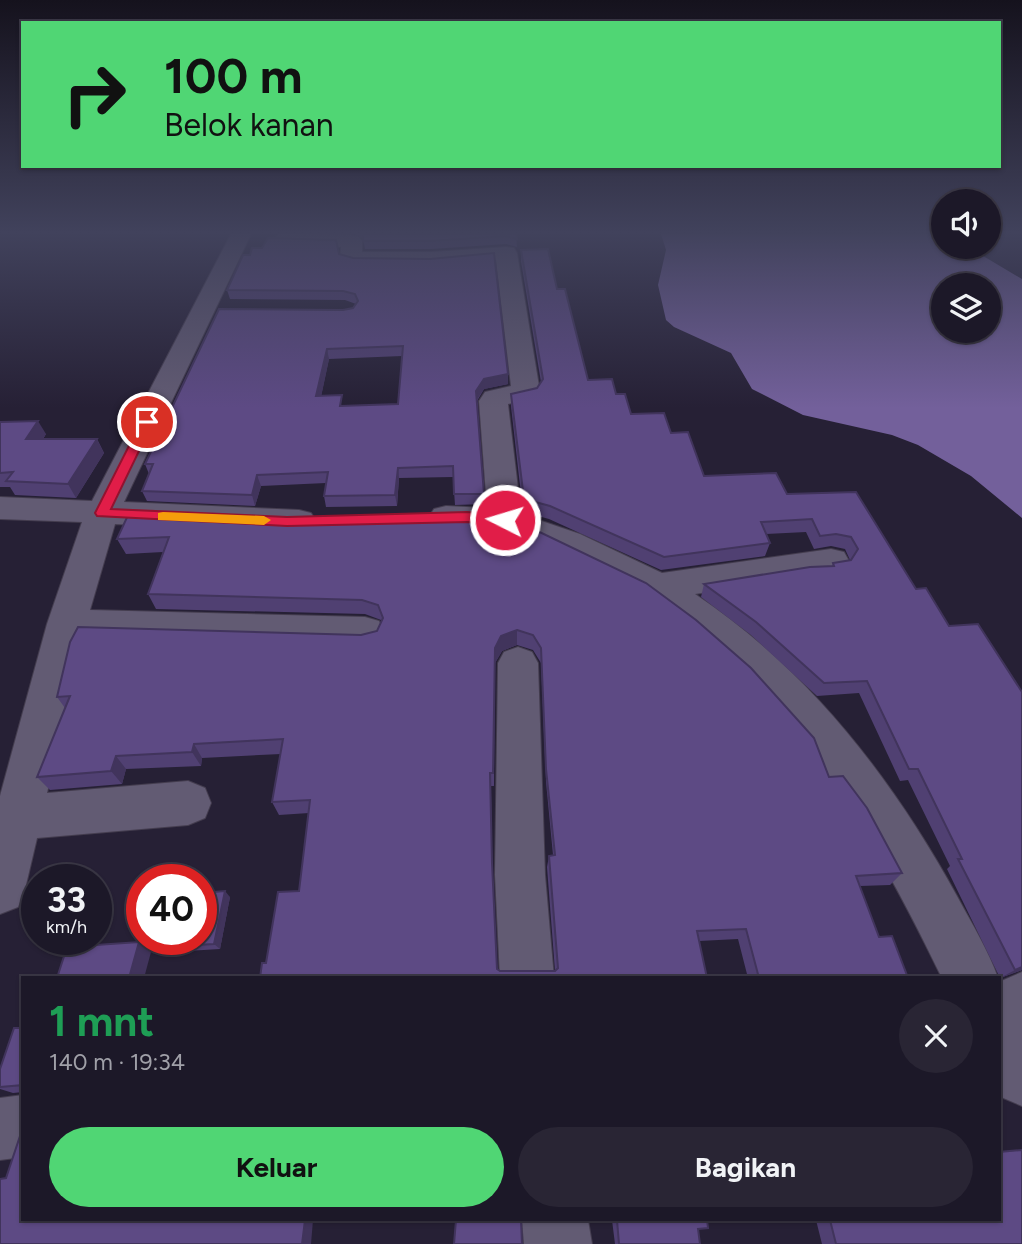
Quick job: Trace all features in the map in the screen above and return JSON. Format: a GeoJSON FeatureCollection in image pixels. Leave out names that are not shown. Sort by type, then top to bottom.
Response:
{"type":"FeatureCollection","features":[{"type":"Feature","properties":{"kind":"street"},"geometry":{"type":"LineString","coordinates":[[0,889],[66,624],[102,513],[216,309],[222,292]]}},
{"type":"Feature","properties":{"kind":"street"},"geometry":{"type":"LineString","coordinates":[[505,520],[493,401],[496,397],[526,392],[512,292]]}},
{"type":"Feature","properties":{"kind":"street"},"geometry":{"type":"LineString","coordinates":[[0,508],[334,521]]}},
{"type":"Feature","properties":{"kind":"street"},"geometry":{"type":"LineString","coordinates":[[407,519],[467,517],[505,520],[561,539],[657,587],[707,623],[761,670],[834,748],[876,804],[970,976]]}},
{"type":"Feature","properties":{"kind":"street"},"geometry":{"type":"LineString","coordinates":[[657,587],[831,561]]}},
{"type":"Feature","properties":{"kind":"street"},"geometry":{"type":"LineString","coordinates":[[66,624],[365,632]]}},
{"type":"Feature","properties":{"kind":"street"},"geometry":{"type":"LineString","coordinates":[[518,663],[520,875],[527,976]]}},
{"type":"Feature","properties":{"kind":"street"},"geometry":{"type":"LineString","coordinates":[[16,818],[188,803]]}},
{"type":"Feature","properties":{"kind":"street"},"geometry":{"type":"LineString","coordinates":[[1001,1016],[1022,1000]]}},
{"type":"Feature","properties":{"kind":"street"},"geometry":{"type":"LineString","coordinates":[[1001,1038],[1022,1076]]}},
{"type":"Feature","properties":{"kind":"street"},"geometry":{"type":"LineString","coordinates":[[1001,1089],[1022,1090]]}},
{"type":"Feature","properties":{"kind":"street"},"geometry":{"type":"LineString","coordinates":[[0,1129],[21,1126]]}},
{"type":"Feature","properties":{"kind":"street"},"geometry":{"type":"LineString","coordinates":[[555,1221],[558,1244]]}},
{"type":"Feature","properties":{"kind":"shaded area"},"geometry":{"type":"Polygon","coordinates":[[[660,292],[931,292],[931,343],[1001,343],[1001,292],[1022,292],[1022,518],[971,476],[918,445],[892,435],[803,415],[752,389],[731,353],[674,327],[666,320],[660,292]]]}},
{"type":"Feature","properties":{"kind":"building"},"geometry":{"type":"Polygon","coordinates":[[[347,292],[499,292],[508,374],[484,379],[476,391],[484,494],[454,494],[453,466],[398,468],[395,495],[324,496],[328,472],[257,475],[252,495],[142,491],[153,464],[145,464],[219,309],[343,310],[353,308],[358,301],[355,294],[347,292]],[[403,346],[327,349],[316,396],[342,395],[340,406],[398,404],[403,346]]]}},
{"type":"Feature","properties":{"kind":"building"},"geometry":{"type":"Polygon","coordinates":[[[528,292],[566,292],[588,380],[612,379],[616,394],[625,394],[631,414],[664,413],[671,433],[688,432],[704,476],[776,473],[787,494],[856,492],[916,589],[926,588],[949,626],[978,624],[1022,692],[1022,967],[1015,970],[958,859],[962,859],[918,769],[909,769],[867,681],[824,683],[756,622],[704,584],[810,567],[834,566],[833,563],[851,560],[858,549],[851,537],[836,534],[820,536],[812,519],[761,522],[770,543],[664,557],[550,506],[524,499],[511,394],[537,388],[543,379],[528,292]]]}},
{"type":"Feature","properties":{"kind":"building"},"geometry":{"type":"Polygon","coordinates":[[[38,421],[26,439],[97,439],[68,484],[6,481],[13,472],[0,473],[0,422],[38,421]]]}},
{"type":"Feature","properties":{"kind":"building"},"geometry":{"type":"Polygon","coordinates":[[[129,513],[242,520],[487,517],[525,525],[646,583],[696,620],[751,668],[814,738],[829,777],[843,776],[867,808],[902,873],[856,876],[879,937],[892,936],[907,976],[758,976],[746,929],[697,931],[707,976],[260,976],[262,963],[266,963],[278,892],[299,891],[310,800],[272,802],[283,739],[194,744],[192,752],[116,756],[111,771],[37,777],[70,696],[57,697],[70,642],[78,627],[361,635],[377,631],[383,618],[378,605],[362,600],[148,594],[169,537],[117,539],[129,513]],[[517,630],[501,636],[495,648],[493,773],[490,773],[497,969],[500,971],[555,971],[558,968],[549,856],[555,855],[546,769],[541,648],[533,635],[517,630]]]}},
{"type":"Feature","properties":{"kind":"building"},"geometry":{"type":"Polygon","coordinates":[[[225,891],[217,930],[217,892],[225,891]]]}},
{"type":"Feature","properties":{"kind":"building"},"geometry":{"type":"Polygon","coordinates":[[[126,943],[126,955],[135,955],[130,976],[58,976],[64,955],[112,955],[112,944],[126,943]]]}},
{"type":"Feature","properties":{"kind":"building"},"geometry":{"type":"Polygon","coordinates":[[[14,1028],[21,1028],[21,1085],[0,1087],[0,1069],[14,1028]]]}},
{"type":"Feature","properties":{"kind":"building"},"geometry":{"type":"Polygon","coordinates":[[[21,1133],[21,1221],[305,1221],[302,1244],[0,1244],[0,1179],[6,1178],[21,1133]]]}},
{"type":"Feature","properties":{"kind":"building"},"geometry":{"type":"Polygon","coordinates":[[[1022,1150],[1022,1244],[836,1244],[830,1221],[1001,1221],[1001,1152],[1022,1150]]]}},
{"type":"Feature","properties":{"kind":"building"},"geometry":{"type":"Polygon","coordinates":[[[456,1221],[521,1221],[522,1244],[454,1244],[456,1221]]]}},
{"type":"Feature","properties":{"kind":"building"},"geometry":{"type":"Polygon","coordinates":[[[617,1221],[707,1221],[708,1228],[698,1229],[700,1244],[619,1244],[617,1221]]]}},
{"type":"Feature","properties":{"kind":"slow traffic"},"geometry":{"type":"LineString","coordinates":[[163,516],[264,520]]}},
{"type":"Feature","properties":{"kind":"route"},"geometry":{"type":"LineString","coordinates":[[147,422],[102,513],[287,521],[467,517],[505,520]]}}]}
